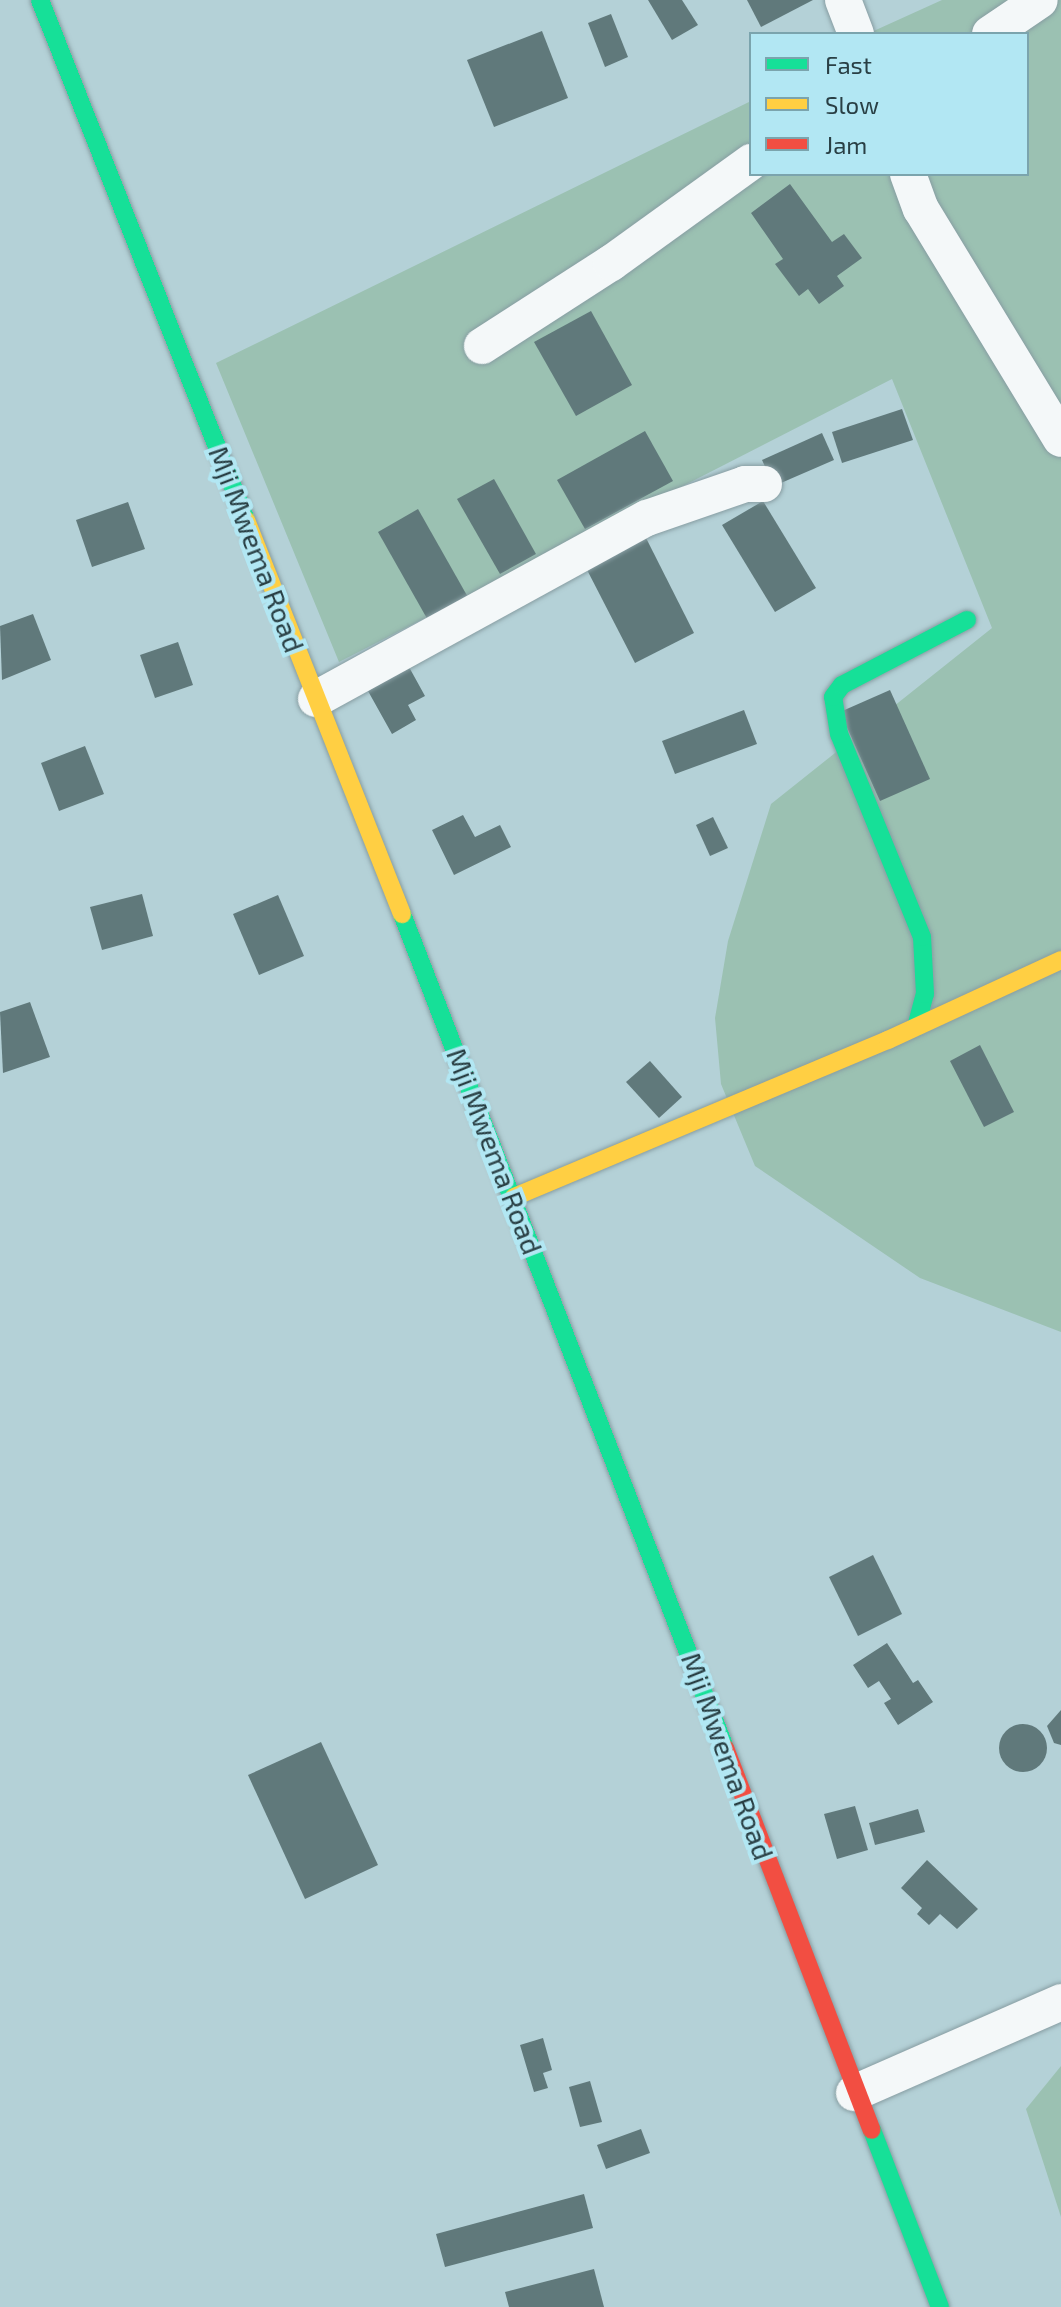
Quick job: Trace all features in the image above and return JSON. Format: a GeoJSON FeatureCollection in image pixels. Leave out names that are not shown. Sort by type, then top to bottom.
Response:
{"type":"FeatureCollection","features":[{"type":"Feature","properties":{"kind":"main road","name":"Mji Mwema Road"},"geometry":{"type":"LineString","coordinates":[[40,0],[514,1197],[854,2093],[940,2307]]}},
{"type":"Feature","properties":{"kind":"main road"},"geometry":{"type":"LineString","coordinates":[[916,1027],[925,994],[922,937],[839,734],[833,697],[842,685],[967,620]]}},
{"type":"Feature","properties":{"kind":"main road"},"geometry":{"type":"LineString","coordinates":[[514,1197],[916,1027],[1061,960]]}},
{"type":"Feature","properties":{"kind":"street"},"geometry":{"type":"LineString","coordinates":[[843,0],[855,32]]}},
{"type":"Feature","properties":{"kind":"street"},"geometry":{"type":"LineString","coordinates":[[993,32],[1040,0]]}},
{"type":"Feature","properties":{"kind":"street"},"geometry":{"type":"LineString","coordinates":[[482,346],[611,263],[749,163]]}},
{"type":"Feature","properties":{"kind":"street"},"geometry":{"type":"LineString","coordinates":[[909,176],[921,209],[1061,439]]}},
{"type":"Feature","properties":{"kind":"street"},"geometry":{"type":"LineString","coordinates":[[316,699],[647,518],[745,484],[764,484]]}},
{"type":"Feature","properties":{"kind":"street"},"geometry":{"type":"LineString","coordinates":[[854,2093],[1061,2002]]}},
{"type":"Feature","properties":{"kind":"green space"},"geometry":{"type":"Polygon","coordinates":[[[942,0],[1061,0],[1061,1332],[920,1278],[755,1166],[721,1084],[715,1018],[728,941],[771,804],[992,628],[892,379],[339,662],[216,363],[749,102],[749,176],[1029,176],[1029,32],[871,32],[942,0]]]}},
{"type":"Feature","properties":{"kind":"green space"},"geometry":{"type":"Polygon","coordinates":[[[1061,2066],[1061,2217],[1026,2109],[1061,2066]]]}},
{"type":"Feature","properties":{"kind":"building"},"geometry":{"type":"Polygon","coordinates":[[[648,0],[682,0],[698,25],[672,40],[648,0]]]}},
{"type":"Feature","properties":{"kind":"building"},"geometry":{"type":"Polygon","coordinates":[[[747,0],[813,0],[761,27],[747,0]]]}},
{"type":"Feature","properties":{"kind":"building"},"geometry":{"type":"Polygon","coordinates":[[[611,14],[628,57],[605,67],[588,23],[611,14]]]}},
{"type":"Feature","properties":{"kind":"building"},"geometry":{"type":"Polygon","coordinates":[[[542,31],[568,98],[494,127],[467,60],[542,31]]]}},
{"type":"Feature","properties":{"kind":"building"},"geometry":{"type":"Polygon","coordinates":[[[790,184],[832,242],[844,234],[862,258],[837,276],[844,286],[819,304],[808,289],[799,296],[775,264],[783,259],[751,213],[790,184]]]}},
{"type":"Feature","properties":{"kind":"building"},"geometry":{"type":"Polygon","coordinates":[[[591,311],[632,385],[576,416],[534,342],[591,311]]]}},
{"type":"Feature","properties":{"kind":"building"},"geometry":{"type":"Polygon","coordinates":[[[902,409],[913,440],[842,463],[832,432],[902,409]]]}},
{"type":"Feature","properties":{"kind":"building"},"geometry":{"type":"Polygon","coordinates":[[[645,431],[673,481],[585,529],[557,480],[645,431]]]}},
{"type":"Feature","properties":{"kind":"building"},"geometry":{"type":"Polygon","coordinates":[[[822,433],[834,460],[774,486],[762,460],[822,433]]]}},
{"type":"Feature","properties":{"kind":"building"},"geometry":{"type":"Polygon","coordinates":[[[494,479],[536,554],[500,574],[457,499],[494,479]]]}},
{"type":"Feature","properties":{"kind":"building"},"geometry":{"type":"Polygon","coordinates":[[[763,501],[816,588],[775,612],[722,525],[763,501]]]}},
{"type":"Feature","properties":{"kind":"building"},"geometry":{"type":"Polygon","coordinates":[[[128,502],[145,549],[92,567],[76,520],[128,502]]]}},
{"type":"Feature","properties":{"kind":"building"},"geometry":{"type":"Polygon","coordinates":[[[418,509],[469,599],[429,622],[378,532],[418,509]]]}},
{"type":"Feature","properties":{"kind":"building"},"geometry":{"type":"Polygon","coordinates":[[[644,534],[694,633],[635,663],[584,564],[644,534]]]}},
{"type":"Feature","properties":{"kind":"building"},"geometry":{"type":"Polygon","coordinates":[[[33,614],[51,660],[2,680],[0,626],[33,614]]]}},
{"type":"Feature","properties":{"kind":"building"},"geometry":{"type":"Polygon","coordinates":[[[178,642],[193,685],[155,698],[140,655],[178,642]]]}},
{"type":"Feature","properties":{"kind":"building"},"geometry":{"type":"Polygon","coordinates":[[[409,667],[425,696],[408,705],[416,720],[392,734],[368,691],[409,667]]]}},
{"type":"Feature","properties":{"kind":"building"},"geometry":{"type":"Polygon","coordinates":[[[890,690],[930,779],[880,801],[840,712],[890,690]]]}},
{"type":"Feature","properties":{"kind":"building"},"geometry":{"type":"Polygon","coordinates":[[[744,710],[757,744],[675,774],[662,741],[744,710]]]}},
{"type":"Feature","properties":{"kind":"building"},"geometry":{"type":"Polygon","coordinates":[[[85,746],[104,794],[59,811],[41,763],[85,746]]]}},
{"type":"Feature","properties":{"kind":"building"},"geometry":{"type":"Polygon","coordinates":[[[463,815],[475,837],[500,825],[511,847],[454,875],[432,830],[463,815]]]}},
{"type":"Feature","properties":{"kind":"building"},"geometry":{"type":"Polygon","coordinates":[[[713,817],[728,848],[710,856],[696,825],[713,817]]]}},
{"type":"Feature","properties":{"kind":"building"},"geometry":{"type":"Polygon","coordinates":[[[142,894],[153,936],[102,950],[90,907],[142,894]]]}},
{"type":"Feature","properties":{"kind":"building"},"geometry":{"type":"Polygon","coordinates":[[[278,895],[304,956],[259,975],[233,914],[278,895]]]}},
{"type":"Feature","properties":{"kind":"building"},"geometry":{"type":"Polygon","coordinates":[[[30,1002],[50,1057],[3,1073],[0,1012],[30,1002]]]}},
{"type":"Feature","properties":{"kind":"building"},"geometry":{"type":"Polygon","coordinates":[[[980,1045],[1014,1112],[984,1127],[950,1061],[980,1045]]]}},
{"type":"Feature","properties":{"kind":"building"},"geometry":{"type":"Polygon","coordinates":[[[650,1061],[682,1097],[659,1118],[626,1082],[650,1061]]]}},
{"type":"Feature","properties":{"kind":"building"},"geometry":{"type":"Polygon","coordinates":[[[873,1555],[902,1614],[858,1636],[829,1577],[873,1555]]]}},
{"type":"Feature","properties":{"kind":"building"},"geometry":{"type":"Polygon","coordinates":[[[887,1643],[913,1683],[918,1680],[933,1702],[898,1725],[884,1703],[891,1699],[879,1681],[868,1688],[853,1665],[887,1643]]]}},
{"type":"Feature","properties":{"kind":"building"},"geometry":{"type":"Polygon","coordinates":[[[1061,1710],[1061,1745],[1054,1743],[1047,1726],[1061,1710]]]}},
{"type":"Feature","properties":{"kind":"building"},"geometry":{"type":"Polygon","coordinates":[[[1023,1724],[1040,1731],[1047,1748],[1040,1765],[1023,1772],[1006,1765],[999,1748],[1006,1731],[1023,1724]]]}},
{"type":"Feature","properties":{"kind":"building"},"geometry":{"type":"Polygon","coordinates":[[[321,1742],[378,1865],[305,1899],[248,1775],[321,1742]]]}},
{"type":"Feature","properties":{"kind":"building"},"geometry":{"type":"Polygon","coordinates":[[[855,1806],[868,1850],[837,1859],[824,1814],[855,1806]]]}},
{"type":"Feature","properties":{"kind":"building"},"geometry":{"type":"Polygon","coordinates":[[[918,1809],[925,1832],[875,1845],[869,1823],[918,1809]]]}},
{"type":"Feature","properties":{"kind":"building"},"geometry":{"type":"Polygon","coordinates":[[[927,1860],[978,1909],[957,1929],[940,1914],[929,1925],[917,1914],[922,1908],[901,1888],[927,1860]]]}},
{"type":"Feature","properties":{"kind":"building"},"geometry":{"type":"Polygon","coordinates":[[[543,2038],[552,2070],[543,2073],[548,2088],[534,2092],[520,2045],[543,2038]]]}},
{"type":"Feature","properties":{"kind":"building"},"geometry":{"type":"Polygon","coordinates":[[[590,2081],[602,2122],[580,2127],[569,2087],[590,2081]]]}},
{"type":"Feature","properties":{"kind":"building"},"geometry":{"type":"Polygon","coordinates":[[[641,2129],[650,2153],[606,2169],[597,2145],[641,2129]]]}},
{"type":"Feature","properties":{"kind":"building"},"geometry":{"type":"Polygon","coordinates":[[[584,2194],[593,2228],[445,2267],[436,2234],[584,2194]]]}},
{"type":"Feature","properties":{"kind":"building"},"geometry":{"type":"Polygon","coordinates":[[[594,2269],[604,2307],[509,2307],[505,2292],[594,2269]]]}},
{"type":"Feature","properties":{"kind":"traffic: fast"},"geometry":{"type":"LineString","coordinates":[[40,0],[246,520]]}},
{"type":"Feature","properties":{"kind":"traffic: fast"},"geometry":{"type":"LineString","coordinates":[[916,1027],[925,994],[922,937],[839,734],[833,697],[842,685],[967,620]]}},
{"type":"Feature","properties":{"kind":"traffic: fast"},"geometry":{"type":"LineString","coordinates":[[402,914],[725,1748]]}},
{"type":"Feature","properties":{"kind":"traffic: fast"},"geometry":{"type":"LineString","coordinates":[[872,2130],[940,2307]]}},
{"type":"Feature","properties":{"kind":"traffic: slow"},"geometry":{"type":"LineString","coordinates":[[246,520],[402,914]]}},
{"type":"Feature","properties":{"kind":"traffic: slow"},"geometry":{"type":"LineString","coordinates":[[514,1197],[888,1040],[1061,960]]}},
{"type":"Feature","properties":{"kind":"traffic: jam"},"geometry":{"type":"LineString","coordinates":[[725,1748],[872,2130]]}}]}
